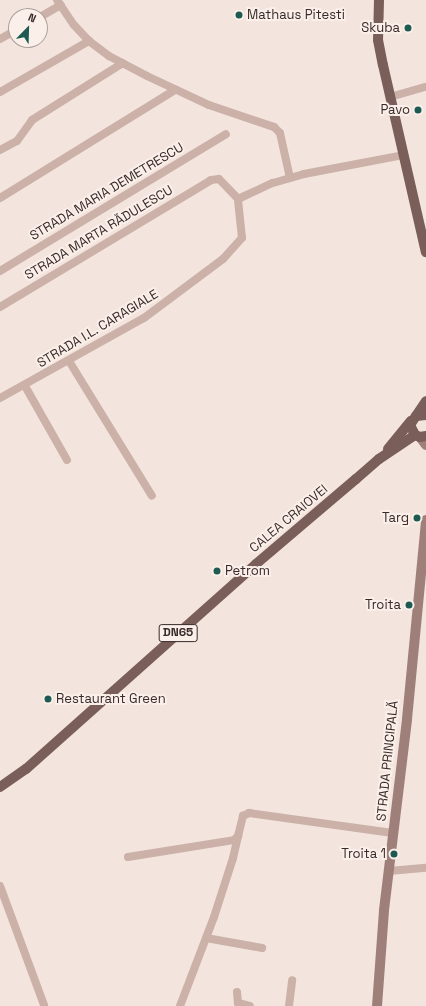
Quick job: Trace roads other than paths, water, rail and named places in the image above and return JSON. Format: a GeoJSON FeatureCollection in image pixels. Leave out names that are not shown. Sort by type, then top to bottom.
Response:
{"type":"FeatureCollection","features":[{"type":"Feature","properties":{"kind":"main road"},"geometry":{"type":"LineString","coordinates":[[379,0],[378,40],[426,252]]}},
{"type":"Feature","properties":{"kind":"main road","name":"CALEA CRAIOVEI"},"geometry":{"type":"LineString","coordinates":[[0,787],[26,769],[256,564],[379,459],[418,417],[426,401]]}},
{"type":"Feature","properties":{"kind":"main road","name":"DN65"},"geometry":{"type":"LineString","coordinates":[[418,417],[411,429],[422,438]]}},
{"type":"Feature","properties":{"kind":"main road","name":"CALEA CRAIOVEI"},"geometry":{"type":"LineString","coordinates":[[379,459],[422,438]]}},
{"type":"Feature","properties":{"kind":"main road","name":"STRADA PRINCIPALĂ"},"geometry":{"type":"LineString","coordinates":[[378,1006],[389,871],[407,719],[423,566],[426,520]]}},
{"type":"Feature","properties":{"kind":"street"},"geometry":{"type":"LineString","coordinates":[[48,11],[59,3],[74,25],[89,41],[123,63],[175,90],[209,105],[274,127],[280,133],[290,178]]}},
{"type":"Feature","properties":{"kind":"street"},"geometry":{"type":"LineString","coordinates":[[0,92],[89,41]]}},
{"type":"Feature","properties":{"kind":"street"},"geometry":{"type":"LineString","coordinates":[[0,150],[17,140],[32,120],[123,63]]}},
{"type":"Feature","properties":{"kind":"street"},"geometry":{"type":"LineString","coordinates":[[390,97],[426,87]]}},
{"type":"Feature","properties":{"kind":"street"},"geometry":{"type":"LineString","coordinates":[[0,198],[175,90]]}},
{"type":"Feature","properties":{"kind":"street","name":"STRADA MARIA DEMETRESCU"},"geometry":{"type":"LineString","coordinates":[[0,272],[226,134]]}},
{"type":"Feature","properties":{"kind":"street"},"geometry":{"type":"LineString","coordinates":[[238,199],[290,178],[404,155]]}},
{"type":"Feature","properties":{"kind":"street","name":"STRADA MARTA RĂDULESCU"},"geometry":{"type":"LineString","coordinates":[[0,307],[211,180],[219,179],[238,199]]}},
{"type":"Feature","properties":{"kind":"street","name":"STRADA I.L. CARAGIALE"},"geometry":{"type":"LineString","coordinates":[[0,398],[25,386],[144,318],[223,259],[242,238],[238,199]]}},
{"type":"Feature","properties":{"kind":"street"},"geometry":{"type":"LineString","coordinates":[[69,360],[152,496]]}},
{"type":"Feature","properties":{"kind":"street"},"geometry":{"type":"LineString","coordinates":[[25,386],[67,460]]}},
{"type":"Feature","properties":{"kind":"street"},"geometry":{"type":"LineString","coordinates":[[180,1006],[206,938],[231,865],[243,816],[248,813],[393,833]]}},
{"type":"Feature","properties":{"kind":"street"},"geometry":{"type":"LineString","coordinates":[[128,856],[234,840],[238,836]]}},
{"type":"Feature","properties":{"kind":"street"},"geometry":{"type":"LineString","coordinates":[[389,871],[426,868]]}},
{"type":"Feature","properties":{"kind":"street"},"geometry":{"type":"LineString","coordinates":[[0,886],[44,1006]]}},
{"type":"Feature","properties":{"kind":"street"},"geometry":{"type":"LineString","coordinates":[[206,938],[262,948]]}},
{"type":"Feature","properties":{"kind":"street"},"geometry":{"type":"LineString","coordinates":[[289,1006],[292,980]]}},
{"type":"Feature","properties":{"kind":"street"},"geometry":{"type":"LineString","coordinates":[[237,992],[238,1003],[250,1006]]}},
{"type":"Feature","properties":{"kind":"place","name":"Mathaus Pitesti"},"geometry":{"type":"Point","coordinates":[239,15]}},
{"type":"Feature","properties":{"kind":"place","name":"Skuba"},"geometry":{"type":"Point","coordinates":[408,28]}},
{"type":"Feature","properties":{"kind":"place","name":"Pavo"},"geometry":{"type":"Point","coordinates":[418,110]}},
{"type":"Feature","properties":{"kind":"place","name":"Targ"},"geometry":{"type":"Point","coordinates":[417,518]}},
{"type":"Feature","properties":{"kind":"place","name":"Petrom"},"geometry":{"type":"Point","coordinates":[217,571]}},
{"type":"Feature","properties":{"kind":"place","name":"Troita"},"geometry":{"type":"Point","coordinates":[409,605]}},
{"type":"Feature","properties":{"kind":"place","name":"Restaurant Green"},"geometry":{"type":"Point","coordinates":[48,699]}},
{"type":"Feature","properties":{"kind":"place","name":"Troita 1"},"geometry":{"type":"Point","coordinates":[394,854]}}]}
